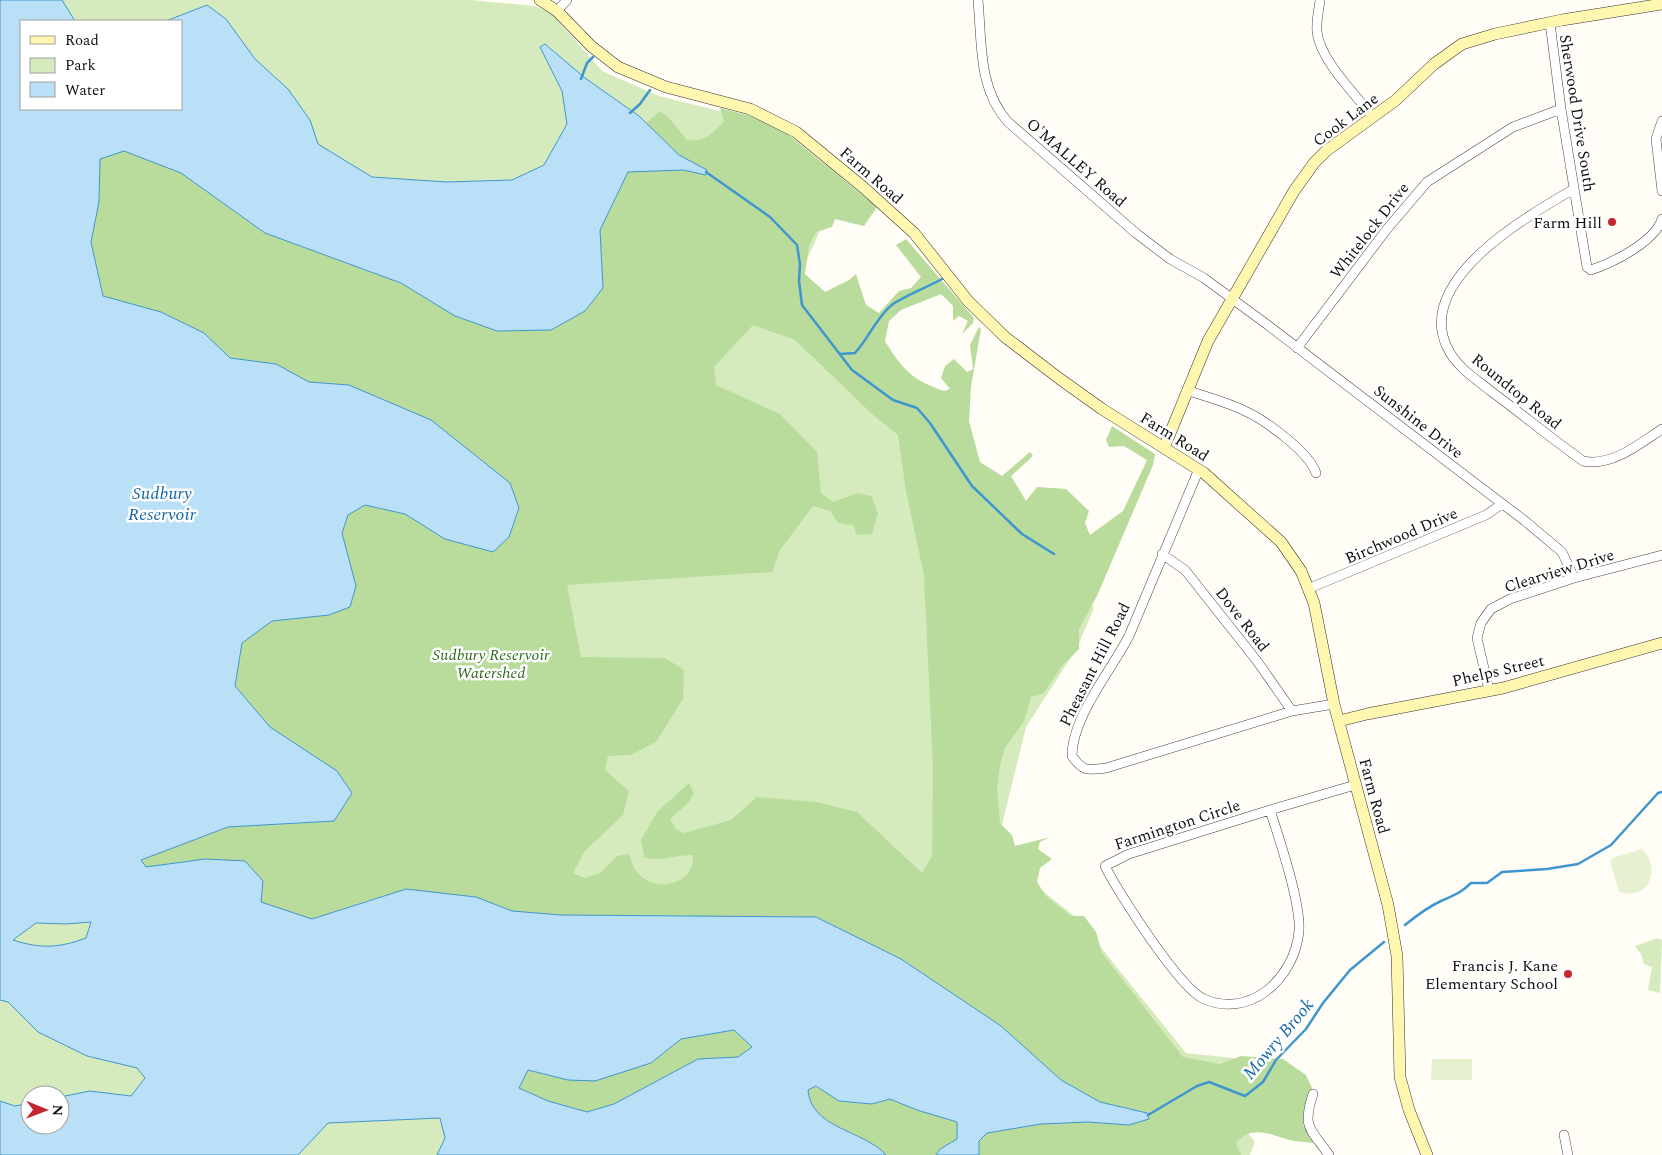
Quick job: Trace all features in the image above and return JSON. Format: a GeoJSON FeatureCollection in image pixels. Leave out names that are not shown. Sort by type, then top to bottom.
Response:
{"type":"FeatureCollection","features":[{"type":"Feature","properties":{"kind":"street","name":"Farm Road"},"geometry":{"type":"LineString","coordinates":[[540,0],[557,11],[591,46],[618,67],[666,87],[750,108],[796,132],[863,187],[914,234],[968,301],[1005,336],[1060,380],[1145,437],[1198,469],[1231,495],[1282,542],[1310,588],[1334,704],[1384,888],[1395,938],[1400,1076],[1409,1110],[1427,1155]]}},
{"type":"Feature","properties":{"kind":"street"},"geometry":{"type":"LineString","coordinates":[[557,11],[567,0]]}},
{"type":"Feature","properties":{"kind":"street","name":"O'MALLEY Road"},"geometry":{"type":"LineString","coordinates":[[978,0],[986,85],[993,103],[1001,115],[1136,234],[1232,299]]}},
{"type":"Feature","properties":{"kind":"street"},"geometry":{"type":"LineString","coordinates":[[1320,0],[1316,27],[1320,45],[1340,75],[1373,117]]}},
{"type":"Feature","properties":{"kind":"street","name":"Cook Lane"},"geometry":{"type":"LineString","coordinates":[[1164,448],[1208,341],[1267,236],[1309,170],[1326,151],[1396,100],[1434,64],[1462,44],[1495,34],[1550,23],[1662,4]]}},
{"type":"Feature","properties":{"kind":"street","name":"Sherwood Drive South"},"geometry":{"type":"LineString","coordinates":[[1550,23],[1561,109],[1587,267],[1590,270],[1608,264],[1646,240],[1660,226],[1662,219]]}},
{"type":"Feature","properties":{"kind":"street","name":"Whitelock Drive"},"geometry":{"type":"LineString","coordinates":[[1297,348],[1387,229],[1427,182],[1514,127],[1561,109]]}},
{"type":"Feature","properties":{"kind":"street"},"geometry":{"type":"LineString","coordinates":[[1662,121],[1656,139],[1662,192]]}},
{"type":"Feature","properties":{"kind":"street","name":"Roundtop Road"},"geometry":{"type":"LineString","coordinates":[[1574,189],[1538,209],[1504,233],[1475,259],[1456,282],[1446,298],[1442,314],[1442,331],[1447,347],[1471,376],[1583,461],[1596,463],[1615,457],[1662,429]]}},
{"type":"Feature","properties":{"kind":"street","name":"Sunshine Drive"},"geometry":{"type":"LineString","coordinates":[[1232,299],[1502,504],[1562,552],[1574,578]]}},
{"type":"Feature","properties":{"kind":"street"},"geometry":{"type":"LineString","coordinates":[[1187,390],[1253,415],[1303,454],[1311,462],[1316,473]]}},
{"type":"Feature","properties":{"kind":"street","name":"Pheasant Hill Road"},"geometry":{"type":"LineString","coordinates":[[1198,469],[1116,662],[1076,728],[1072,756],[1079,766],[1089,770],[1106,768],[1292,711],[1334,704]]}},
{"type":"Feature","properties":{"kind":"street","name":"Birchwood Drive"},"geometry":{"type":"LineString","coordinates":[[1310,588],[1486,515],[1502,504]]}},
{"type":"Feature","properties":{"kind":"street","name":"Dove Road"},"geometry":{"type":"LineString","coordinates":[[1162,554],[1185,570],[1257,661],[1292,711]]}},
{"type":"Feature","properties":{"kind":"street","name":"Clearview Drive"},"geometry":{"type":"LineString","coordinates":[[1489,690],[1477,638],[1481,623],[1491,609],[1510,599],[1574,578],[1662,555]]}},
{"type":"Feature","properties":{"kind":"street","name":"Phelps Street"},"geometry":{"type":"LineString","coordinates":[[1339,721],[1489,690],[1662,643]]}},
{"type":"Feature","properties":{"kind":"street","name":"Farmington Circle"},"geometry":{"type":"LineString","coordinates":[[1270,810],[1297,907],[1299,929],[1297,948],[1288,968],[1270,988],[1254,1000],[1236,1004],[1203,999],[1186,985],[1166,960],[1105,866],[1129,854],[1270,810],[1356,785]]}},
{"type":"Feature","properties":{"kind":"street"},"geometry":{"type":"LineString","coordinates":[[1313,1094],[1307,1119],[1308,1126],[1329,1155]]}},
{"type":"Feature","properties":{"kind":"street"},"geometry":{"type":"LineString","coordinates":[[1564,1135],[1568,1155]]}},
{"type":"Feature","properties":{"kind":"green space","name":"Sudbury Reservoir Watershed"},"geometry":{"type":"Polygon","coordinates":[[[0,0],[470,0],[535,6],[552,14],[602,71],[659,96],[752,119],[833,169],[843,179],[800,275],[905,390],[1094,608],[1077,648],[1026,727],[995,853],[1078,919],[1186,1053],[1279,1063],[1236,1119],[1255,1142],[1250,1155],[0,1155],[0,0]]]}},
{"type":"Feature","properties":{"kind":"green space"},"geometry":{"type":"Polygon","coordinates":[[[720,108],[758,118],[785,132],[877,207],[864,226],[835,219],[832,227],[816,232],[809,246],[805,274],[825,292],[849,280],[856,274],[866,305],[879,313],[899,291],[911,288],[921,277],[896,245],[906,239],[974,318],[973,323],[962,334],[968,321],[959,316],[953,321],[953,306],[941,294],[901,310],[889,321],[885,341],[897,359],[916,378],[944,391],[950,389],[941,378],[945,366],[954,359],[967,372],[973,369],[970,345],[979,327],[981,329],[971,387],[969,421],[980,462],[1002,476],[1030,452],[1033,456],[1011,476],[1026,501],[1037,487],[1066,489],[1089,511],[1085,523],[1090,535],[1123,511],[1147,460],[1124,446],[1109,447],[1106,440],[1112,426],[1155,454],[1153,465],[1097,596],[1079,629],[1079,649],[1061,667],[1044,693],[1031,697],[1024,721],[1005,748],[1000,765],[997,788],[1000,823],[1012,835],[1015,846],[1050,837],[1040,842],[1038,849],[1052,859],[1040,868],[1037,882],[1046,896],[1071,916],[1084,916],[1096,932],[1102,953],[1183,1057],[1220,1064],[1241,1056],[1283,1059],[1306,1075],[1312,1088],[1305,1110],[1303,1125],[1315,1138],[1313,1143],[1294,1141],[1271,1134],[1256,1132],[1243,1137],[1236,1143],[1241,1155],[979,1155],[979,1141],[987,1133],[1041,1124],[1088,1122],[1108,1124],[1147,1113],[1100,1102],[1061,1080],[1001,1026],[901,959],[816,917],[561,915],[512,911],[476,897],[368,900],[312,919],[260,902],[205,859],[146,867],[141,860],[228,827],[334,821],[352,793],[337,771],[270,727],[235,686],[242,643],[272,621],[329,615],[355,586],[342,533],[348,515],[365,505],[405,514],[445,539],[349,385],[309,382],[276,364],[230,358],[204,333],[161,312],[103,296],[91,242],[99,202],[100,159],[124,151],[181,172],[265,233],[401,283],[455,316],[603,288],[600,230],[628,172],[683,170],[706,175],[706,170],[679,155],[646,123],[660,111],[669,118],[687,140],[698,140],[708,136],[724,121],[720,108]],[[753,325],[714,367],[716,385],[780,414],[817,452],[821,493],[833,502],[858,493],[871,496],[878,513],[872,534],[857,535],[853,525],[838,523],[830,511],[813,506],[780,550],[772,572],[567,585],[581,657],[665,658],[684,670],[683,699],[656,742],[631,755],[608,756],[605,770],[629,791],[623,815],[584,852],[573,873],[585,878],[600,873],[617,856],[629,854],[637,872],[644,879],[653,883],[672,883],[688,873],[692,865],[693,855],[662,859],[644,857],[641,840],[657,812],[689,783],[694,793],[689,802],[670,819],[676,829],[684,833],[731,820],[757,797],[816,802],[857,812],[922,873],[932,856],[933,767],[924,575],[906,491],[898,435],[872,414],[795,340],[753,325]]]}},
{"type":"Feature","properties":{"kind":"green space"},"geometry":{"type":"Polygon","coordinates":[[[1642,849],[1651,865],[1649,881],[1645,888],[1638,892],[1629,894],[1619,892],[1610,861],[1615,857],[1642,849]]]}},
{"type":"Feature","properties":{"kind":"green space"},"geometry":{"type":"Polygon","coordinates":[[[1658,938],[1662,940],[1660,993],[1648,990],[1652,967],[1644,964],[1641,954],[1635,946],[1658,938]]]}},
{"type":"Feature","properties":{"kind":"green space"},"geometry":{"type":"Polygon","coordinates":[[[734,1030],[752,1047],[738,1057],[698,1059],[614,1104],[587,1112],[548,1101],[519,1088],[527,1070],[568,1080],[651,1063],[681,1039],[734,1030]]]}},
{"type":"Feature","properties":{"kind":"green space"},"geometry":{"type":"Polygon","coordinates":[[[1432,1059],[1472,1059],[1472,1080],[1431,1080],[1432,1059]]]}},
{"type":"Feature","properties":{"kind":"green space"},"geometry":{"type":"Polygon","coordinates":[[[816,1086],[839,1101],[872,1104],[890,1099],[917,1110],[957,1122],[957,1139],[940,1149],[936,1155],[886,1155],[865,1140],[840,1128],[819,1113],[812,1103],[808,1090],[816,1086]]]}},
{"type":"Feature","properties":{"kind":"water","name":"Sudbury Reservoir"},"geometry":{"type":"Polygon","coordinates":[[[0,0],[62,0],[74,20],[20,20],[20,110],[182,110],[182,20],[169,20],[207,5],[226,19],[255,59],[288,89],[310,120],[318,144],[372,177],[447,182],[512,180],[544,165],[567,124],[562,91],[540,47],[545,44],[585,78],[639,116],[679,155],[707,170],[706,175],[683,170],[628,172],[600,230],[603,288],[585,311],[551,330],[497,331],[455,316],[401,283],[265,233],[181,173],[124,151],[100,159],[99,202],[91,242],[103,296],[161,312],[204,333],[230,358],[276,364],[309,382],[349,385],[431,420],[510,483],[519,508],[509,537],[493,552],[445,539],[405,514],[365,505],[348,515],[342,533],[356,586],[350,607],[329,615],[272,621],[242,643],[235,686],[270,727],[337,771],[352,793],[334,821],[228,827],[141,860],[146,867],[205,859],[245,861],[263,881],[261,902],[312,919],[406,889],[476,897],[512,911],[561,915],[816,917],[901,959],[1001,1026],[1061,1080],[1100,1102],[1147,1113],[1149,1119],[1129,1125],[1088,1122],[1041,1124],[987,1133],[979,1141],[979,1155],[936,1155],[940,1149],[957,1139],[957,1122],[917,1110],[890,1099],[872,1104],[839,1101],[816,1086],[808,1090],[811,1103],[818,1113],[840,1128],[865,1140],[886,1155],[437,1155],[445,1138],[440,1118],[328,1123],[298,1155],[0,1155],[0,1101],[15,1106],[20,1105],[20,1135],[70,1135],[70,1095],[90,1091],[131,1096],[145,1078],[137,1068],[87,1056],[38,1032],[8,1002],[0,1000],[0,0]],[[91,922],[66,924],[36,923],[13,940],[41,946],[67,944],[86,938],[91,922]],[[734,1030],[681,1039],[651,1063],[595,1081],[568,1080],[528,1070],[519,1088],[548,1101],[587,1112],[614,1104],[698,1059],[738,1057],[752,1047],[734,1030]]]}},
{"type":"Feature","properties":{"kind":"waterway"},"geometry":{"type":"LineString","coordinates":[[581,79],[587,63],[593,57]]}},
{"type":"Feature","properties":{"kind":"waterway"},"geometry":{"type":"LineString","coordinates":[[630,113],[640,104],[650,90]]}},
{"type":"Feature","properties":{"kind":"waterway"},"geometry":{"type":"LineString","coordinates":[[706,172],[770,217],[797,245],[802,305],[852,370],[893,400],[917,408],[930,423],[972,486],[1022,534],[1054,554]]}},
{"type":"Feature","properties":{"kind":"waterway"},"geometry":{"type":"LineString","coordinates":[[840,354],[855,353],[883,314],[893,304],[942,279]]}},
{"type":"Feature","properties":{"kind":"waterway","name":"Mowry Brook"},"geometry":{"type":"LineString","coordinates":[[1405,925],[1436,903],[1461,892],[1471,883],[1487,883],[1502,872],[1547,869],[1578,864],[1611,845],[1658,793],[1662,792]]}},
{"type":"Feature","properties":{"kind":"waterway","name":"Mowry Brook"},"geometry":{"type":"LineString","coordinates":[[1148,1115],[1197,1086],[1209,1082],[1245,1096],[1263,1082],[1276,1060],[1306,1029],[1323,1003],[1350,970],[1384,942]]}},
{"type":"Feature","properties":{"kind":"place","name":"Farm Hill"},"geometry":{"type":"Point","coordinates":[1612,222]}},
{"type":"Feature","properties":{"kind":"place","name":"Francis J. Kane Elementary School"},"geometry":{"type":"Point","coordinates":[1568,974]}}]}
